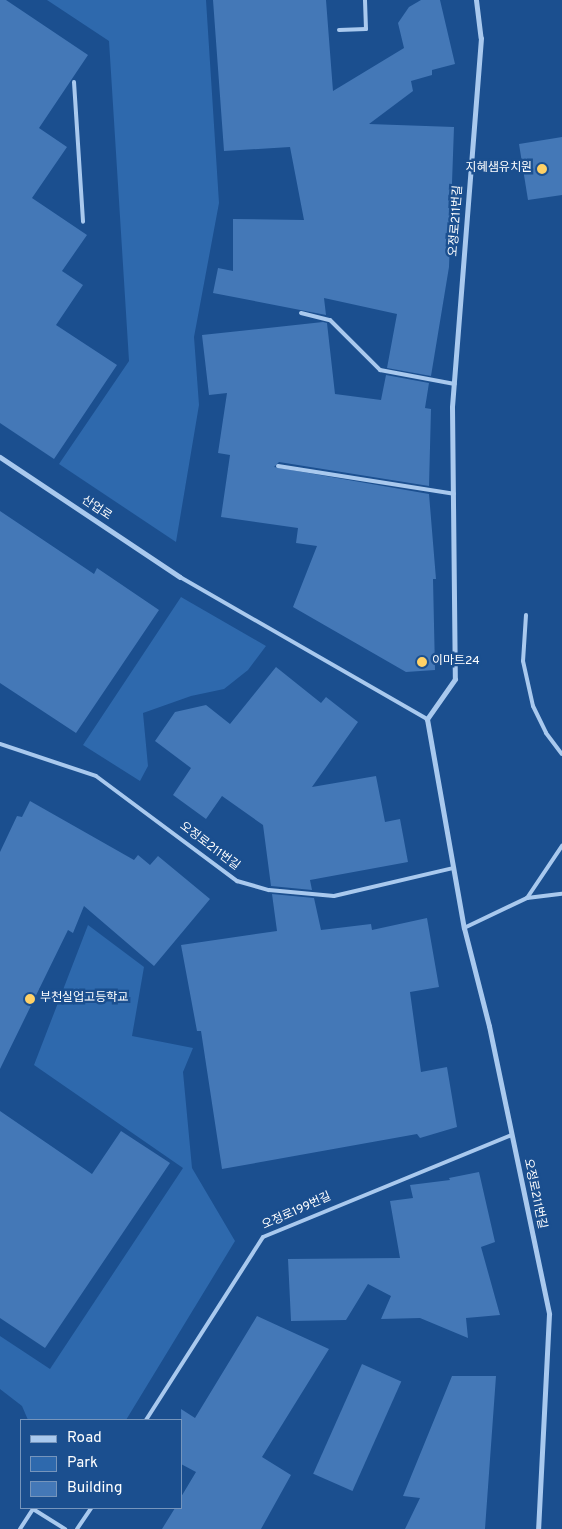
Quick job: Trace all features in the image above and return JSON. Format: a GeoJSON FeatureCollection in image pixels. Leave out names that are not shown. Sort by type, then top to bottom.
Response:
{"type":"FeatureCollection","features":[{"type":"Feature","properties":{"kind":"street","name":"오정로211번길"},"geometry":{"type":"LineString","coordinates":[[476,0],[480,38],[455,384],[455,679],[427,719],[464,928],[512,1135],[549,1314],[538,1529]]}},
{"type":"Feature","properties":{"kind":"street","name":"산업로"},"geometry":{"type":"LineString","coordinates":[[0,457],[180,577]]}},
{"type":"Feature","properties":{"kind":"lane"},"geometry":{"type":"LineString","coordinates":[[339,30],[366,28],[365,0]]}},
{"type":"Feature","properties":{"kind":"lane"},"geometry":{"type":"LineString","coordinates":[[74,82],[83,222]]}},
{"type":"Feature","properties":{"kind":"lane"},"geometry":{"type":"LineString","coordinates":[[301,313],[330,320],[380,370],[455,384]]}},
{"type":"Feature","properties":{"kind":"lane"},"geometry":{"type":"LineString","coordinates":[[278,466],[454,494]]}},
{"type":"Feature","properties":{"kind":"lane"},"geometry":{"type":"LineString","coordinates":[[180,577],[427,719]]}},
{"type":"Feature","properties":{"kind":"lane"},"geometry":{"type":"LineString","coordinates":[[526,615],[523,661],[533,706],[546,732],[562,754]]}},
{"type":"Feature","properties":{"kind":"lane","name":"오정로211번길"},"geometry":{"type":"LineString","coordinates":[[0,744],[96,776],[237,880],[269,890],[334,896],[453,868]]}},
{"type":"Feature","properties":{"kind":"lane"},"geometry":{"type":"LineString","coordinates":[[527,898],[562,846]]}},
{"type":"Feature","properties":{"kind":"lane"},"geometry":{"type":"LineString","coordinates":[[464,928],[527,898],[562,894]]}},
{"type":"Feature","properties":{"kind":"lane","name":"오정로199번길"},"geometry":{"type":"LineString","coordinates":[[147,1419],[262,1236],[512,1135]]}},
{"type":"Feature","properties":{"kind":"lane"},"geometry":{"type":"LineString","coordinates":[[20,1529],[33,1509],[65,1529]]}},
{"type":"Feature","properties":{"kind":"lane"},"geometry":{"type":"LineString","coordinates":[[77,1529],[90,1509]]}},
{"type":"Feature","properties":{"kind":"green space"},"geometry":{"type":"Polygon","coordinates":[[[47,0],[206,0],[219,203],[194,337],[199,405],[176,542],[59,464],[129,361],[109,41],[47,0]]]}},
{"type":"Feature","properties":{"kind":"green space"},"geometry":{"type":"Polygon","coordinates":[[[181,597],[266,646],[248,670],[224,689],[191,696],[143,713],[148,766],[140,781],[83,745],[181,597]]]}},
{"type":"Feature","properties":{"kind":"green space"},"geometry":{"type":"Polygon","coordinates":[[[88,925],[144,967],[132,1036],[193,1048],[183,1072],[192,1168],[235,1241],[127,1419],[28,1419],[22,1406],[0,1389],[0,1336],[50,1369],[183,1168],[34,1065],[88,925]]]}},
{"type":"Feature","properties":{"kind":"building"},"geometry":{"type":"Polygon","coordinates":[[[0,0],[6,0],[88,55],[39,128],[67,147],[32,198],[87,235],[62,271],[83,285],[56,325],[117,365],[54,459],[0,423],[0,0]]]}},
{"type":"Feature","properties":{"kind":"building"},"geometry":{"type":"Polygon","coordinates":[[[213,0],[326,0],[333,91],[404,48],[398,23],[409,7],[421,0],[440,0],[455,64],[432,70],[432,75],[411,81],[413,91],[369,124],[454,127],[449,267],[431,376],[387,368],[397,314],[324,298],[326,315],[213,293],[218,268],[233,271],[233,219],[304,220],[290,147],[224,151],[213,0]]]}},
{"type":"Feature","properties":{"kind":"building","name":"지혜샘유치원"},"geometry":{"type":"Polygon","coordinates":[[[562,137],[562,195],[528,200],[519,144],[562,137]]]}},
{"type":"Feature","properties":{"kind":"building"},"geometry":{"type":"Polygon","coordinates":[[[327,323],[335,394],[381,400],[386,375],[429,383],[425,408],[431,409],[429,486],[279,462],[274,467],[429,494],[436,579],[433,579],[435,670],[406,672],[293,607],[317,546],[296,543],[298,528],[221,517],[230,455],[218,453],[227,393],[209,395],[202,335],[327,323]]]}},
{"type":"Feature","properties":{"kind":"building"},"geometry":{"type":"Polygon","coordinates":[[[0,511],[94,574],[97,568],[159,610],[76,733],[0,683],[0,511]]]}},
{"type":"Feature","properties":{"kind":"building"},"geometry":{"type":"Polygon","coordinates":[[[276,667],[321,703],[326,697],[358,722],[312,787],[376,776],[385,822],[400,819],[408,862],[310,880],[312,890],[271,886],[263,825],[222,796],[206,819],[173,795],[191,768],[155,741],[175,712],[206,705],[230,724],[276,667]]]}},
{"type":"Feature","properties":{"kind":"building"},"geometry":{"type":"Polygon","coordinates":[[[30,801],[134,860],[138,855],[150,865],[158,856],[210,899],[154,966],[84,906],[73,933],[68,930],[0,1069],[0,852],[17,816],[22,817],[30,801]]]}},
{"type":"Feature","properties":{"kind":"building"},"geometry":{"type":"Polygon","coordinates":[[[272,894],[314,898],[321,930],[371,924],[372,930],[427,918],[439,987],[410,992],[421,1072],[447,1067],[457,1127],[420,1138],[417,1134],[222,1169],[201,1031],[197,1031],[181,945],[277,931],[272,894]]]}},
{"type":"Feature","properties":{"kind":"building"},"geometry":{"type":"Polygon","coordinates":[[[0,1111],[92,1174],[121,1131],[170,1163],[45,1348],[0,1318],[0,1111]]]}},
{"type":"Feature","properties":{"kind":"building"},"geometry":{"type":"Polygon","coordinates":[[[479,1172],[495,1242],[481,1247],[500,1315],[466,1318],[468,1338],[420,1318],[381,1319],[391,1296],[368,1284],[346,1320],[291,1321],[288,1259],[400,1258],[390,1201],[413,1198],[410,1185],[450,1180],[449,1178],[479,1172]]]}},
{"type":"Feature","properties":{"kind":"building"},"geometry":{"type":"Polygon","coordinates":[[[257,1316],[329,1349],[262,1457],[291,1475],[261,1529],[162,1529],[174,1509],[182,1509],[182,1495],[196,1472],[182,1465],[181,1409],[195,1418],[257,1316]]]}},
{"type":"Feature","properties":{"kind":"building"},"geometry":{"type":"Polygon","coordinates":[[[362,1364],[401,1381],[352,1491],[313,1474],[362,1364]]]}},
{"type":"Feature","properties":{"kind":"building"},"geometry":{"type":"Polygon","coordinates":[[[452,1376],[496,1376],[485,1529],[405,1529],[420,1498],[403,1496],[452,1376]]]}},
{"type":"Feature","properties":{"kind":"place","name":"지혜샘유치원"},"geometry":{"type":"Point","coordinates":[542,169]}},
{"type":"Feature","properties":{"kind":"place","name":"이마트24"},"geometry":{"type":"Point","coordinates":[422,662]}},
{"type":"Feature","properties":{"kind":"place","name":"부천실업고등학교"},"geometry":{"type":"Point","coordinates":[30,999]}}]}
